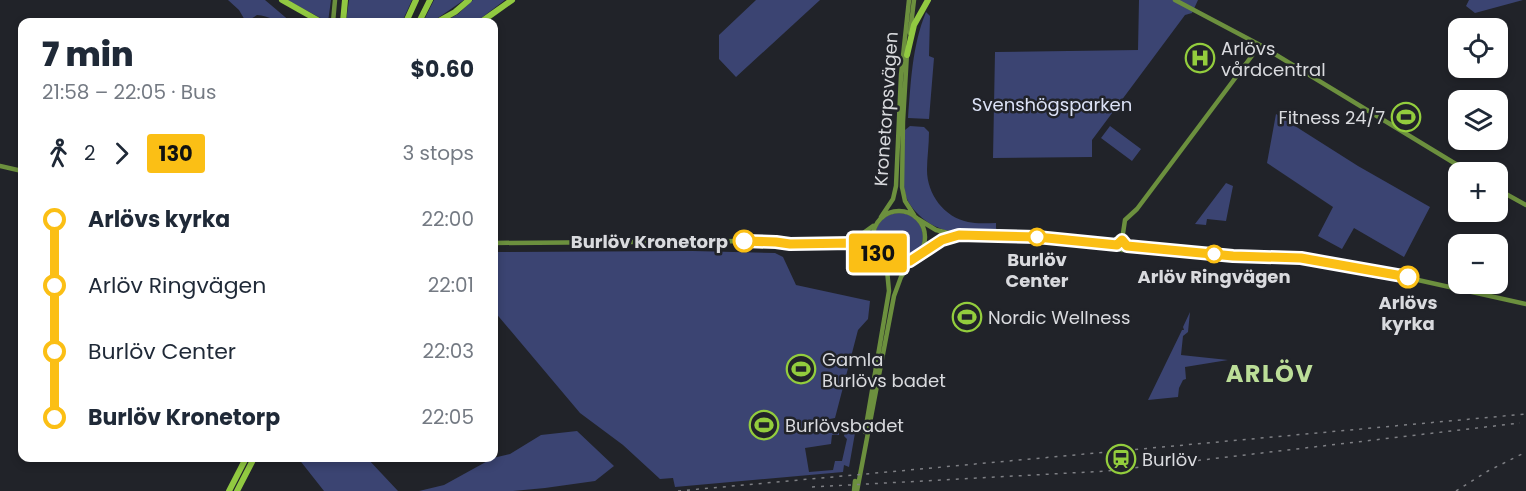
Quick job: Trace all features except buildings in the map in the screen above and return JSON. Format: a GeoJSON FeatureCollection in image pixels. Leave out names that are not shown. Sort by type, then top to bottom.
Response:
{"type":"FeatureCollection","features":[{"type":"Feature","properties":{"kind":"highway"},"geometry":{"type":"LineString","coordinates":[[282,0],[314,18]]}},
{"type":"Feature","properties":{"kind":"highway"},"geometry":{"type":"LineString","coordinates":[[343,18],[345,0]]}},
{"type":"Feature","properties":{"kind":"highway"},"geometry":{"type":"LineString","coordinates":[[408,18],[417,0]]}},
{"type":"Feature","properties":{"kind":"highway"},"geometry":{"type":"LineString","coordinates":[[421,18],[430,0]]}},
{"type":"Feature","properties":{"kind":"highway"},"geometry":{"type":"LineString","coordinates":[[446,18],[469,0]]}},
{"type":"Feature","properties":{"kind":"highway"},"geometry":{"type":"LineString","coordinates":[[487,18],[512,0]]}},
{"type":"Feature","properties":{"kind":"highway"},"geometry":{"type":"LineString","coordinates":[[907,55],[914,25],[928,0]]}},
{"type":"Feature","properties":{"kind":"highway"},"geometry":{"type":"LineString","coordinates":[[229,491],[244,462]]}},
{"type":"Feature","properties":{"kind":"highway"},"geometry":{"type":"LineString","coordinates":[[237,491],[252,462]]}},
{"type":"Feature","properties":{"kind":"main road"},"geometry":{"type":"LineString","coordinates":[[333,18],[335,0]]}},
{"type":"Feature","properties":{"kind":"main road","name":"Kronetorpsvägen"},"geometry":{"type":"LineString","coordinates":[[882,217],[893,199],[896,186],[900,75],[909,0]]}},
{"type":"Feature","properties":{"kind":"main road","name":"Kronetorpsvägen"},"geometry":{"type":"LineString","coordinates":[[914,0],[907,55],[902,190],[905,201],[916,217]]}},
{"type":"Feature","properties":{"kind":"main road"},"geometry":{"type":"LineString","coordinates":[[1175,0],[1260,45],[1453,162]]}},
{"type":"Feature","properties":{"kind":"main road"},"geometry":{"type":"LineString","coordinates":[[1117,245],[1122,240],[1125,220],[1137,209],[1260,45]]}},
{"type":"Feature","properties":{"kind":"main road"},"geometry":{"type":"LineString","coordinates":[[0,166],[18,170]]}},
{"type":"Feature","properties":{"kind":"main road"},"geometry":{"type":"LineString","coordinates":[[1508,195],[1526,205]]}},
{"type":"Feature","properties":{"kind":"main road"},"geometry":{"type":"LineString","coordinates":[[822,244],[857,238],[882,217],[899,210],[939,231],[968,235],[1062,238],[1117,245],[1122,250],[1127,246],[1233,256],[1301,258],[1400,276],[1526,304]]}},
{"type":"Feature","properties":{"kind":"main road"},"geometry":{"type":"LineString","coordinates":[[855,491],[895,292],[901,277],[922,248],[925,238],[924,228],[916,217]]}},
{"type":"Feature","properties":{"kind":"main road"},"geometry":{"type":"LineString","coordinates":[[855,491],[890,291],[887,270],[874,245],[872,236],[877,222]]}},
{"type":"Feature","properties":{"kind":"main road"},"geometry":{"type":"LineString","coordinates":[[498,243],[754,241],[790,244],[853,243],[866,246],[896,263],[907,262],[945,239],[968,235]]}},
{"type":"Feature","properties":{"kind":"main road"},"geometry":{"type":"LineString","coordinates":[[1122,240],[1127,246]]}},
{"type":"Feature","properties":{"kind":"green space"},"geometry":{"type":"Polygon","coordinates":[[[228,0],[265,0],[286,18],[257,15],[252,18],[244,18],[228,0]]]}},
{"type":"Feature","properties":{"kind":"green space"},"geometry":{"type":"Polygon","coordinates":[[[287,0],[331,0],[329,18],[321,18],[287,0]]]}},
{"type":"Feature","properties":{"kind":"green space"},"geometry":{"type":"Polygon","coordinates":[[[349,0],[412,0],[404,18],[347,18],[349,0]]]}},
{"type":"Feature","properties":{"kind":"green space"},"geometry":{"type":"Polygon","coordinates":[[[434,0],[464,0],[438,18],[425,18],[434,0]]]}},
{"type":"Feature","properties":{"kind":"green space"},"geometry":{"type":"Polygon","coordinates":[[[473,0],[505,0],[481,18],[451,18],[473,0]]]}},
{"type":"Feature","properties":{"kind":"green space"},"geometry":{"type":"Polygon","coordinates":[[[756,0],[820,0],[736,77],[719,59],[719,35],[756,0]]]}},
{"type":"Feature","properties":{"kind":"green space","name":"Svenshögsparken"},"geometry":{"type":"Polygon","coordinates":[[[1139,0],[1198,0],[1192,13],[1185,15],[1092,140],[1092,157],[993,158],[995,52],[1138,50],[1139,0]]]}},
{"type":"Feature","properties":{"kind":"green space"},"geometry":{"type":"Polygon","coordinates":[[[1469,0],[1523,0],[1475,13],[1466,6],[1469,0]]]}},
{"type":"Feature","properties":{"kind":"green space"},"geometry":{"type":"Polygon","coordinates":[[[926,12],[930,16],[929,56],[934,58],[929,119],[908,118],[915,51],[926,12]]]}},
{"type":"Feature","properties":{"kind":"green space"},"geometry":{"type":"Polygon","coordinates":[[[1276,114],[1358,166],[1430,207],[1404,257],[1354,228],[1342,249],[1318,236],[1333,207],[1267,163],[1276,114]]]}},
{"type":"Feature","properties":{"kind":"green space"},"geometry":{"type":"Polygon","coordinates":[[[910,126],[924,127],[929,132],[928,179],[938,203],[944,210],[959,219],[975,223],[996,223],[996,233],[964,233],[945,230],[927,221],[912,208],[905,194],[903,172],[905,130],[910,126]]]}},
{"type":"Feature","properties":{"kind":"green space"},"geometry":{"type":"Polygon","coordinates":[[[1110,126],[1141,149],[1132,161],[1101,138],[1110,126]]]}},
{"type":"Feature","properties":{"kind":"green space"},"geometry":{"type":"Polygon","coordinates":[[[1226,183],[1233,186],[1226,221],[1207,219],[1206,225],[1195,224],[1226,183]]]}},
{"type":"Feature","properties":{"kind":"green space"},"geometry":{"type":"Polygon","coordinates":[[[899,213],[916,220],[923,237],[916,254],[899,261],[882,254],[875,237],[882,220],[899,213]]]}},
{"type":"Feature","properties":{"kind":"green space"},"geometry":{"type":"Polygon","coordinates":[[[498,252],[775,253],[783,257],[796,285],[870,301],[868,319],[858,330],[835,418],[802,424],[802,433],[839,433],[839,435],[832,435],[831,444],[805,448],[809,472],[833,470],[835,461],[842,461],[847,439],[844,436],[845,432],[855,433],[849,467],[844,465],[843,472],[675,487],[673,478],[660,479],[623,445],[580,413],[498,316],[498,252]]]}},
{"type":"Feature","properties":{"kind":"green space"},"geometry":{"type":"Polygon","coordinates":[[[1190,312],[1188,332],[1183,336],[1181,355],[1228,360],[1185,367],[1186,379],[1179,388],[1178,397],[1148,400],[1184,330],[1183,327],[1190,312]]]}},
{"type":"Feature","properties":{"kind":"green space"},"geometry":{"type":"Polygon","coordinates":[[[577,431],[614,466],[595,481],[545,488],[513,491],[419,491],[444,485],[486,462],[498,462],[498,457],[510,454],[541,435],[577,431]]]}},
{"type":"Feature","properties":{"kind":"green space"},"geometry":{"type":"Polygon","coordinates":[[[301,462],[371,462],[398,491],[324,491],[301,462]]]}},
{"type":"Feature","properties":{"kind":"railway"},"geometry":{"type":"LineString","coordinates":[[678,491],[1526,414]]}},
{"type":"Feature","properties":{"kind":"railway"},"geometry":{"type":"LineString","coordinates":[[812,487],[1107,471],[1520,423]]}},
{"type":"Feature","properties":{"kind":"railway"},"geometry":{"type":"LineString","coordinates":[[1456,491],[1488,471],[1526,452]]}},
{"type":"Feature","properties":{"kind":"bus line","name":"130"},"geometry":{"type":"LineString","coordinates":[[744,241],[790,244],[853,243],[863,245],[887,260],[899,263],[910,261],[942,240],[959,235],[1062,238],[1117,245],[1122,240],[1127,246],[1233,256],[1301,258],[1408,277]]}},
{"type":"Feature","properties":{"kind":"place","name":"Arlövs vårdcentral"},"geometry":{"type":"Point","coordinates":[1200,58]}},
{"type":"Feature","properties":{"kind":"place","name":"Fitness 24/7"},"geometry":{"type":"Point","coordinates":[1406,117]}},
{"type":"Feature","properties":{"kind":"place","name":"Burlöv Center"},"geometry":{"type":"Point","coordinates":[1037,237]}},
{"type":"Feature","properties":{"kind":"place","name":"Burlöv Kronetorp"},"geometry":{"type":"Point","coordinates":[744,241]}},
{"type":"Feature","properties":{"kind":"place","name":"Arlöv Ringvägen"},"geometry":{"type":"Point","coordinates":[1214,254]}},
{"type":"Feature","properties":{"kind":"place","name":"Arlövs kyrka"},"geometry":{"type":"Point","coordinates":[1408,277]}},
{"type":"Feature","properties":{"kind":"place","name":"Nordic Wellness"},"geometry":{"type":"Point","coordinates":[967,317]}},
{"type":"Feature","properties":{"kind":"place","name":"Gamla Burlövs badet"},"geometry":{"type":"Point","coordinates":[801,369]}},
{"type":"Feature","properties":{"kind":"place","name":"Burlövsbadet"},"geometry":{"type":"Point","coordinates":[764,425]}},
{"type":"Feature","properties":{"kind":"place","name":"Burlöv"},"geometry":{"type":"Point","coordinates":[1121,459]}},
{"type":"Feature","properties":{"kind":"district","name":"ARLÖV"},"geometry":{"type":"Point","coordinates":[1270,373]}}]}
